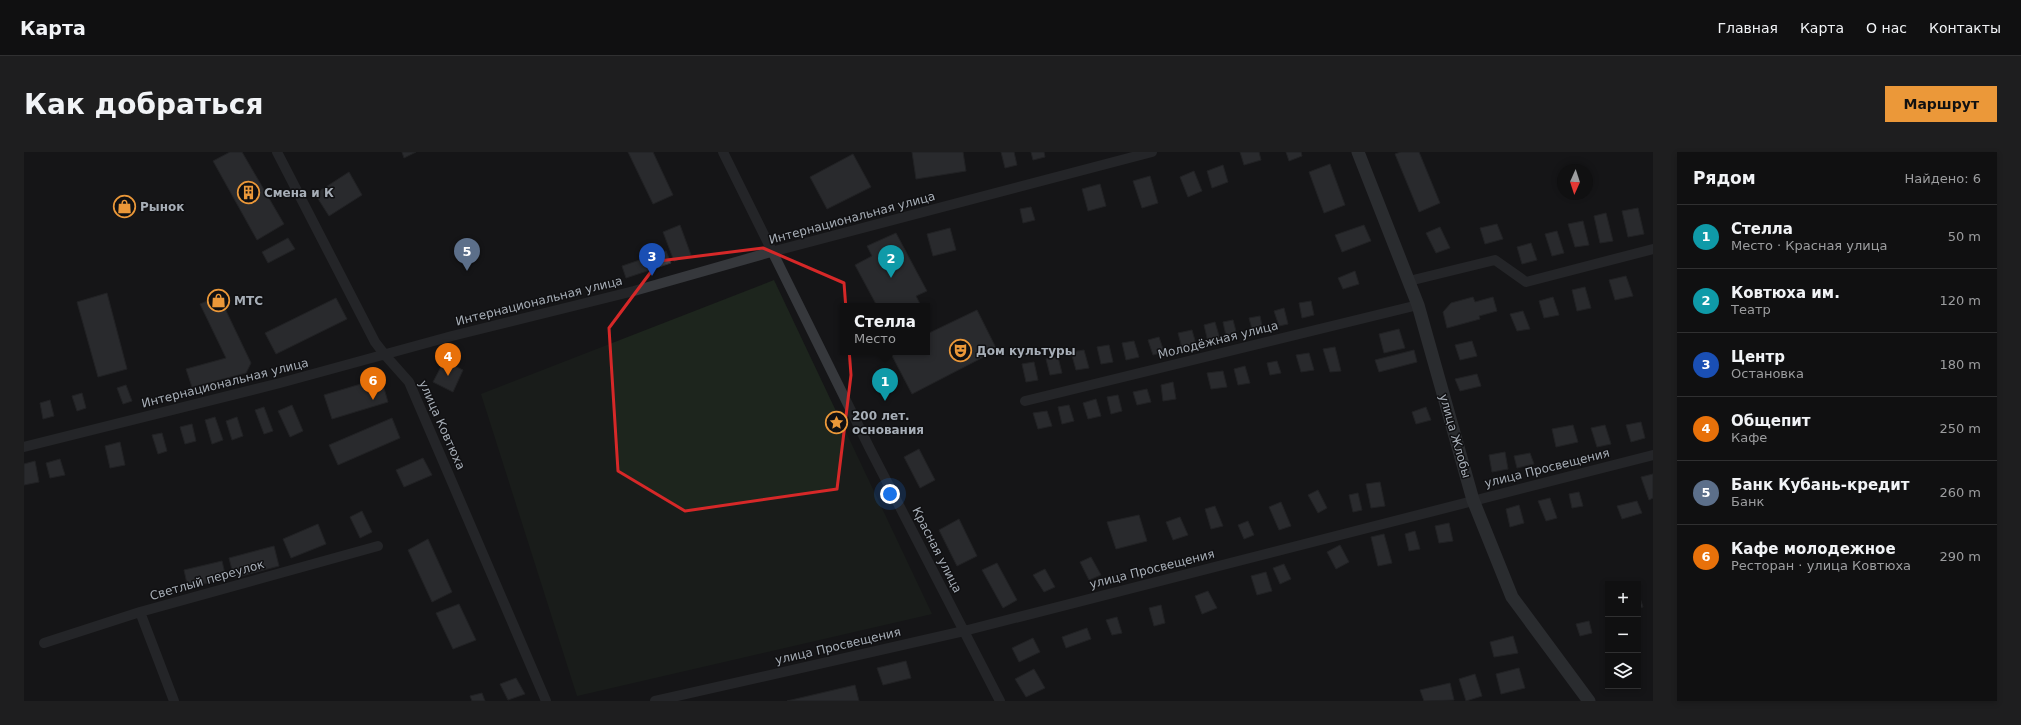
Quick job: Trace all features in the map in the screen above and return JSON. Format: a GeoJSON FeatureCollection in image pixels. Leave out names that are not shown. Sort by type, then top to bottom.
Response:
{"type":"FeatureCollection","features":[{"type":"Feature","properties":{"kind":"street","name":"улица Ковтюха"},"geometry":{"type":"LineString","coordinates":[[277,152],[375,342],[384,355],[409,382],[546,701]]}},
{"type":"Feature","properties":{"kind":"street","name":"Красная улица"},"geometry":{"type":"LineString","coordinates":[[723,152],[771,252],[1000,701]]}},
{"type":"Feature","properties":{"kind":"street","name":"Интернациональная улица"},"geometry":{"type":"LineString","coordinates":[[24,447],[384,355],[452,336],[634,291],[771,252],[1152,152]]}},
{"type":"Feature","properties":{"kind":"street","name":"улица Жлобы"},"geometry":{"type":"LineString","coordinates":[[1358,152],[1418,305],[1473,500],[1512,597],[1589,701]]}},
{"type":"Feature","properties":{"kind":"street"},"geometry":{"type":"LineString","coordinates":[[1409,280],[1495,260],[1526,282],[1653,249]]}},
{"type":"Feature","properties":{"kind":"street","name":"Молодёжная улица"},"geometry":{"type":"LineString","coordinates":[[1025,401],[1418,305]]}},
{"type":"Feature","properties":{"kind":"street","name":"улица Просвещения"},"geometry":{"type":"LineString","coordinates":[[655,701],[964,631],[1653,455]]}},
{"type":"Feature","properties":{"kind":"street","name":"Светлый переулок"},"geometry":{"type":"LineString","coordinates":[[44,643],[140,612],[378,546]]}},
{"type":"Feature","properties":{"kind":"street"},"geometry":{"type":"LineString","coordinates":[[140,612],[174,701]]}},
{"type":"Feature","properties":{"kind":"highlighted area"},"geometry":{"type":"Polygon","coordinates":[[[763,248],[844,283],[851,375],[837,489],[685,511],[618,471],[609,328],[659,261],[763,248]]]}},
{"type":"Feature","properties":{"kind":"shaded area"},"geometry":{"type":"Polygon","coordinates":[[[774,280],[932,614],[577,696],[481,394],[774,280]]]}},
{"type":"Feature","properties":{"kind":"building","name":"Смена и К"},"geometry":{"type":"Polygon","coordinates":[[[230,152],[242,152],[284,224],[257,240],[213,161],[230,152]]]}},
{"type":"Feature","properties":{"kind":"building"},"geometry":{"type":"Polygon","coordinates":[[[402,152],[416,152],[404,158],[402,152]]]}},
{"type":"Feature","properties":{"kind":"building"},"geometry":{"type":"Polygon","coordinates":[[[628,152],[653,152],[673,195],[653,204],[628,152]]]}},
{"type":"Feature","properties":{"kind":"building"},"geometry":{"type":"Polygon","coordinates":[[[912,152],[963,152],[966,171],[916,179],[912,152]]]}},
{"type":"Feature","properties":{"kind":"building"},"geometry":{"type":"Polygon","coordinates":[[[1001,152],[1014,152],[1017,165],[1005,168],[1001,152]]]}},
{"type":"Feature","properties":{"kind":"building"},"geometry":{"type":"Polygon","coordinates":[[[1031,152],[1044,152],[1045,157],[1033,160],[1031,152]]]}},
{"type":"Feature","properties":{"kind":"building"},"geometry":{"type":"Polygon","coordinates":[[[1240,152],[1259,152],[1261,160],[1244,165],[1240,152]]]}},
{"type":"Feature","properties":{"kind":"building"},"geometry":{"type":"Polygon","coordinates":[[[1286,152],[1301,152],[1302,156],[1289,161],[1286,152]]]}},
{"type":"Feature","properties":{"kind":"building"},"geometry":{"type":"Polygon","coordinates":[[[1401,152],[1419,152],[1440,203],[1419,212],[1395,154],[1401,152]]]}},
{"type":"Feature","properties":{"kind":"building"},"geometry":{"type":"Polygon","coordinates":[[[853,154],[871,187],[827,209],[810,177],[853,154]]]}},
{"type":"Feature","properties":{"kind":"building"},"geometry":{"type":"Polygon","coordinates":[[[1330,164],[1345,205],[1324,213],[1309,172],[1330,164]]]}},
{"type":"Feature","properties":{"kind":"building"},"geometry":{"type":"Polygon","coordinates":[[[1223,165],[1228,182],[1212,188],[1207,171],[1223,165]]]}},
{"type":"Feature","properties":{"kind":"building"},"geometry":{"type":"Polygon","coordinates":[[[1194,171],[1202,191],[1188,197],[1180,177],[1194,171]]]}},
{"type":"Feature","properties":{"kind":"building"},"geometry":{"type":"Polygon","coordinates":[[[349,172],[362,195],[329,216],[315,194],[349,172]]]}},
{"type":"Feature","properties":{"kind":"building"},"geometry":{"type":"Polygon","coordinates":[[[1150,176],[1158,203],[1142,208],[1133,181],[1150,176]]]}},
{"type":"Feature","properties":{"kind":"building"},"geometry":{"type":"Polygon","coordinates":[[[1100,184],[1106,206],[1088,211],[1082,189],[1100,184]]]}},
{"type":"Feature","properties":{"kind":"building"},"geometry":{"type":"Polygon","coordinates":[[[1031,207],[1035,220],[1023,223],[1020,209],[1031,207]]]}},
{"type":"Feature","properties":{"kind":"building"},"geometry":{"type":"Polygon","coordinates":[[[1638,208],[1644,234],[1628,237],[1622,211],[1638,208]]]}},
{"type":"Feature","properties":{"kind":"building"},"geometry":{"type":"Polygon","coordinates":[[[1606,213],[1613,241],[1600,243],[1594,216],[1606,213]]]}},
{"type":"Feature","properties":{"kind":"building"},"geometry":{"type":"Polygon","coordinates":[[[1583,221],[1589,245],[1575,247],[1568,224],[1583,221]]]}},
{"type":"Feature","properties":{"kind":"building"},"geometry":{"type":"Polygon","coordinates":[[[1497,224],[1503,239],[1485,244],[1480,228],[1497,224]]]}},
{"type":"Feature","properties":{"kind":"building"},"geometry":{"type":"Polygon","coordinates":[[[680,225],[691,255],[674,261],[663,232],[680,225]]]}},
{"type":"Feature","properties":{"kind":"building"},"geometry":{"type":"Polygon","coordinates":[[[1364,225],[1371,241],[1342,252],[1335,235],[1364,225]]]}},
{"type":"Feature","properties":{"kind":"building"},"geometry":{"type":"Polygon","coordinates":[[[1440,227],[1450,248],[1436,253],[1426,233],[1440,227]]]}},
{"type":"Feature","properties":{"kind":"building"},"geometry":{"type":"Polygon","coordinates":[[[950,228],[956,250],[933,256],[927,234],[950,228]]]}},
{"type":"Feature","properties":{"kind":"building"},"geometry":{"type":"Polygon","coordinates":[[[1557,231],[1564,253],[1552,256],[1545,234],[1557,231]]]}},
{"type":"Feature","properties":{"kind":"building"},"geometry":{"type":"Polygon","coordinates":[[[896,233],[927,291],[916,296],[920,303],[875,303],[855,265],[872,256],[867,246],[896,233]]]}},
{"type":"Feature","properties":{"kind":"building"},"geometry":{"type":"Polygon","coordinates":[[[288,238],[295,249],[268,263],[262,252],[288,238]]]}},
{"type":"Feature","properties":{"kind":"building"},"geometry":{"type":"Polygon","coordinates":[[[1531,243],[1537,260],[1522,264],[1517,247],[1531,243]]]}},
{"type":"Feature","properties":{"kind":"building"},"geometry":{"type":"Polygon","coordinates":[[[666,251],[671,263],[626,278],[622,266],[666,251]]]}},
{"type":"Feature","properties":{"kind":"building"},"geometry":{"type":"Polygon","coordinates":[[[1355,271],[1359,284],[1343,289],[1338,278],[1355,271]]]}},
{"type":"Feature","properties":{"kind":"building"},"geometry":{"type":"Polygon","coordinates":[[[1626,276],[1633,296],[1615,300],[1609,280],[1626,276]]]}},
{"type":"Feature","properties":{"kind":"building"},"geometry":{"type":"Polygon","coordinates":[[[1585,287],[1591,308],[1577,311],[1572,290],[1585,287]]]}},
{"type":"Feature","properties":{"kind":"building"},"geometry":{"type":"Polygon","coordinates":[[[107,293],[127,369],[98,377],[77,302],[107,293]]]}},
{"type":"Feature","properties":{"kind":"building"},"geometry":{"type":"Polygon","coordinates":[[[219,296],[251,363],[246,373],[192,387],[186,369],[226,358],[200,304],[219,296]]]}},
{"type":"Feature","properties":{"kind":"building"},"geometry":{"type":"Polygon","coordinates":[[[1473,297],[1475,302],[1493,297],[1497,311],[1479,316],[1480,319],[1447,328],[1443,312],[1451,303],[1473,297]]]}},
{"type":"Feature","properties":{"kind":"building"},"geometry":{"type":"Polygon","coordinates":[[[1553,297],[1559,315],[1544,318],[1539,301],[1553,297]]]}},
{"type":"Feature","properties":{"kind":"building"},"geometry":{"type":"Polygon","coordinates":[[[336,298],[347,319],[276,354],[265,333],[336,298]]]}},
{"type":"Feature","properties":{"kind":"building"},"geometry":{"type":"Polygon","coordinates":[[[1311,301],[1314,315],[1302,318],[1299,303],[1311,301]]]}},
{"type":"Feature","properties":{"kind":"building"},"geometry":{"type":"Polygon","coordinates":[[[1284,308],[1288,324],[1279,326],[1274,311],[1284,308]]]}},
{"type":"Feature","properties":{"kind":"building","name":"Дом культуры"},"geometry":{"type":"Polygon","coordinates":[[[977,310],[997,350],[912,394],[892,355],[930,355],[930,333],[977,310]]]}},
{"type":"Feature","properties":{"kind":"building"},"geometry":{"type":"Polygon","coordinates":[[[1523,311],[1530,329],[1517,331],[1510,314],[1523,311]]]}},
{"type":"Feature","properties":{"kind":"building"},"geometry":{"type":"Polygon","coordinates":[[[1260,316],[1263,331],[1253,333],[1249,318],[1260,316]]]}},
{"type":"Feature","properties":{"kind":"building"},"geometry":{"type":"Polygon","coordinates":[[[1233,320],[1237,335],[1226,336],[1223,322],[1233,320]]]}},
{"type":"Feature","properties":{"kind":"building"},"geometry":{"type":"Polygon","coordinates":[[[1215,322],[1220,339],[1208,342],[1204,325],[1215,322]]]}},
{"type":"Feature","properties":{"kind":"building"},"geometry":{"type":"Polygon","coordinates":[[[1399,329],[1405,348],[1384,353],[1379,334],[1399,329]]]}},
{"type":"Feature","properties":{"kind":"building"},"geometry":{"type":"Polygon","coordinates":[[[1192,330],[1196,344],[1182,348],[1178,333],[1192,330]]]}},
{"type":"Feature","properties":{"kind":"building"},"geometry":{"type":"Polygon","coordinates":[[[1159,337],[1164,352],[1153,355],[1148,340],[1159,337]]]}},
{"type":"Feature","properties":{"kind":"building"},"geometry":{"type":"Polygon","coordinates":[[[1134,341],[1139,357],[1126,360],[1122,343],[1134,341]]]}},
{"type":"Feature","properties":{"kind":"building"},"geometry":{"type":"Polygon","coordinates":[[[1472,341],[1477,356],[1460,360],[1455,345],[1472,341]]]}},
{"type":"Feature","properties":{"kind":"building"},"geometry":{"type":"Polygon","coordinates":[[[1109,345],[1113,362],[1101,364],[1097,347],[1109,345]]]}},
{"type":"Feature","properties":{"kind":"building"},"geometry":{"type":"Polygon","coordinates":[[[1335,347],[1341,371],[1330,372],[1323,349],[1335,347]]]}},
{"type":"Feature","properties":{"kind":"building"},"geometry":{"type":"Polygon","coordinates":[[[1084,350],[1089,368],[1076,370],[1071,352],[1084,350]]]}},
{"type":"Feature","properties":{"kind":"building"},"geometry":{"type":"Polygon","coordinates":[[[1414,350],[1417,362],[1379,372],[1375,360],[1414,350]]]}},
{"type":"Feature","properties":{"kind":"building"},"geometry":{"type":"Polygon","coordinates":[[[1309,353],[1314,370],[1301,372],[1296,355],[1309,353]]]}},
{"type":"Feature","properties":{"kind":"building"},"geometry":{"type":"Polygon","coordinates":[[[1058,357],[1062,373],[1050,375],[1046,359],[1058,357]]]}},
{"type":"Feature","properties":{"kind":"building"},"geometry":{"type":"Polygon","coordinates":[[[444,361],[463,370],[453,392],[433,382],[444,361]]]}},
{"type":"Feature","properties":{"kind":"building"},"geometry":{"type":"Polygon","coordinates":[[[1277,361],[1281,373],[1270,375],[1267,363],[1277,361]]]}},
{"type":"Feature","properties":{"kind":"building"},"geometry":{"type":"Polygon","coordinates":[[[1034,362],[1038,380],[1026,382],[1022,364],[1034,362]]]}},
{"type":"Feature","properties":{"kind":"building"},"geometry":{"type":"Polygon","coordinates":[[[1245,366],[1250,383],[1238,385],[1234,369],[1245,366]]]}},
{"type":"Feature","properties":{"kind":"building"},"geometry":{"type":"Polygon","coordinates":[[[1223,371],[1227,387],[1211,389],[1207,373],[1223,371]]]}},
{"type":"Feature","properties":{"kind":"building"},"geometry":{"type":"Polygon","coordinates":[[[1477,374],[1481,386],[1460,391],[1455,379],[1477,374]]]}},
{"type":"Feature","properties":{"kind":"building"},"geometry":{"type":"Polygon","coordinates":[[[381,378],[388,402],[332,419],[324,395],[381,378]]]}},
{"type":"Feature","properties":{"kind":"building"},"geometry":{"type":"Polygon","coordinates":[[[1173,382],[1176,399],[1163,401],[1161,385],[1173,382]]]}},
{"type":"Feature","properties":{"kind":"building"},"geometry":{"type":"Polygon","coordinates":[[[126,385],[132,401],[123,404],[117,388],[126,385]]]}},
{"type":"Feature","properties":{"kind":"building"},"geometry":{"type":"Polygon","coordinates":[[[1147,389],[1151,402],[1137,405],[1133,392],[1147,389]]]}},
{"type":"Feature","properties":{"kind":"building"},"geometry":{"type":"Polygon","coordinates":[[[82,393],[86,408],[77,411],[72,396],[82,393]]]}},
{"type":"Feature","properties":{"kind":"building"},"geometry":{"type":"Polygon","coordinates":[[[1118,395],[1122,411],[1111,414],[1107,397],[1118,395]]]}},
{"type":"Feature","properties":{"kind":"building"},"geometry":{"type":"Polygon","coordinates":[[[1096,399],[1101,416],[1088,419],[1083,403],[1096,399]]]}},
{"type":"Feature","properties":{"kind":"building"},"geometry":{"type":"Polygon","coordinates":[[[50,400],[54,416],[43,419],[40,403],[50,400]]]}},
{"type":"Feature","properties":{"kind":"building"},"geometry":{"type":"Polygon","coordinates":[[[292,405],[303,431],[290,437],[278,411],[292,405]]]}},
{"type":"Feature","properties":{"kind":"building"},"geometry":{"type":"Polygon","coordinates":[[[1069,405],[1074,421],[1062,424],[1058,407],[1069,405]]]}},
{"type":"Feature","properties":{"kind":"building"},"geometry":{"type":"Polygon","coordinates":[[[264,407],[273,431],[264,434],[255,410],[264,407]]]}},
{"type":"Feature","properties":{"kind":"building"},"geometry":{"type":"Polygon","coordinates":[[[1426,407],[1431,420],[1416,424],[1412,412],[1426,407]]]}},
{"type":"Feature","properties":{"kind":"building"},"geometry":{"type":"Polygon","coordinates":[[[1047,411],[1052,426],[1038,429],[1033,413],[1047,411]]]}},
{"type":"Feature","properties":{"kind":"building"},"geometry":{"type":"Polygon","coordinates":[[[215,417],[223,440],[212,444],[205,420],[215,417]]]}},
{"type":"Feature","properties":{"kind":"building"},"geometry":{"type":"Polygon","coordinates":[[[237,417],[243,436],[232,440],[226,421],[237,417]]]}},
{"type":"Feature","properties":{"kind":"building"},"geometry":{"type":"Polygon","coordinates":[[[392,418],[400,438],[338,465],[329,445],[392,418]]]}},
{"type":"Feature","properties":{"kind":"building"},"geometry":{"type":"Polygon","coordinates":[[[1641,422],[1645,438],[1631,442],[1626,425],[1641,422]]]}},
{"type":"Feature","properties":{"kind":"building"},"geometry":{"type":"Polygon","coordinates":[[[192,424],[196,441],[185,444],[180,427],[192,424]]]}},
{"type":"Feature","properties":{"kind":"building"},"geometry":{"type":"Polygon","coordinates":[[[1573,425],[1578,442],[1556,447],[1552,429],[1573,425]]]}},
{"type":"Feature","properties":{"kind":"building"},"geometry":{"type":"Polygon","coordinates":[[[1605,425],[1611,444],[1597,447],[1591,428],[1605,425]]]}},
{"type":"Feature","properties":{"kind":"building"},"geometry":{"type":"Polygon","coordinates":[[[162,433],[167,451],[158,454],[152,435],[162,433]]]}},
{"type":"Feature","properties":{"kind":"building"},"geometry":{"type":"Polygon","coordinates":[[[120,442],[125,465],[110,468],[105,446],[120,442]]]}},
{"type":"Feature","properties":{"kind":"building"},"geometry":{"type":"Polygon","coordinates":[[[919,449],[935,480],[920,488],[904,457],[919,449]]]}},
{"type":"Feature","properties":{"kind":"building"},"geometry":{"type":"Polygon","coordinates":[[[1505,452],[1508,469],[1492,472],[1489,455],[1505,452]]]}},
{"type":"Feature","properties":{"kind":"building"},"geometry":{"type":"Polygon","coordinates":[[[1530,453],[1534,464],[1517,468],[1514,456],[1530,453]]]}},
{"type":"Feature","properties":{"kind":"building"},"geometry":{"type":"Polygon","coordinates":[[[423,458],[432,475],[404,487],[396,470],[423,458]]]}},
{"type":"Feature","properties":{"kind":"building"},"geometry":{"type":"Polygon","coordinates":[[[60,459],[65,475],[50,478],[46,463],[60,459]]]}},
{"type":"Feature","properties":{"kind":"building"},"geometry":{"type":"Polygon","coordinates":[[[35,461],[39,482],[24,485],[24,464],[35,461]]]}},
{"type":"Feature","properties":{"kind":"building"},"geometry":{"type":"Polygon","coordinates":[[[1653,474],[1653,498],[1649,500],[1641,477],[1653,474]]]}},
{"type":"Feature","properties":{"kind":"building"},"geometry":{"type":"Polygon","coordinates":[[[1380,482],[1385,506],[1371,508],[1366,484],[1380,482]]]}},
{"type":"Feature","properties":{"kind":"building"},"geometry":{"type":"Polygon","coordinates":[[[1318,490],[1327,508],[1318,513],[1308,495],[1318,490]]]}},
{"type":"Feature","properties":{"kind":"building"},"geometry":{"type":"Polygon","coordinates":[[[1579,492],[1583,506],[1572,508],[1569,494],[1579,492]]]}},
{"type":"Feature","properties":{"kind":"building"},"geometry":{"type":"Polygon","coordinates":[[[1358,493],[1362,510],[1353,512],[1349,495],[1358,493]]]}},
{"type":"Feature","properties":{"kind":"building"},"geometry":{"type":"Polygon","coordinates":[[[1550,498],[1557,518],[1546,521],[1538,501],[1550,498]]]}},
{"type":"Feature","properties":{"kind":"building"},"geometry":{"type":"Polygon","coordinates":[[[1637,501],[1642,513],[1622,519],[1617,506],[1637,501]]]}},
{"type":"Feature","properties":{"kind":"building"},"geometry":{"type":"Polygon","coordinates":[[[1281,502],[1291,526],[1279,530],[1269,507],[1281,502]]]}},
{"type":"Feature","properties":{"kind":"building"},"geometry":{"type":"Polygon","coordinates":[[[1519,505],[1524,523],[1510,527],[1506,509],[1519,505]]]}},
{"type":"Feature","properties":{"kind":"building"},"geometry":{"type":"Polygon","coordinates":[[[1215,506],[1223,526],[1211,529],[1205,509],[1215,506]]]}},
{"type":"Feature","properties":{"kind":"building"},"geometry":{"type":"Polygon","coordinates":[[[362,511],[372,532],[360,538],[350,517],[362,511]]]}},
{"type":"Feature","properties":{"kind":"building"},"geometry":{"type":"Polygon","coordinates":[[[1139,515],[1147,541],[1116,549],[1107,522],[1139,515]]]}},
{"type":"Feature","properties":{"kind":"building"},"geometry":{"type":"Polygon","coordinates":[[[1180,517],[1188,535],[1173,540],[1166,522],[1180,517]]]}},
{"type":"Feature","properties":{"kind":"building"},"geometry":{"type":"Polygon","coordinates":[[[959,519],[977,556],[957,566],[939,530],[959,519]]]}},
{"type":"Feature","properties":{"kind":"building"},"geometry":{"type":"Polygon","coordinates":[[[1248,521],[1254,535],[1244,539],[1238,525],[1248,521]]]}},
{"type":"Feature","properties":{"kind":"building"},"geometry":{"type":"Polygon","coordinates":[[[1449,523],[1453,541],[1439,543],[1435,526],[1449,523]]]}},
{"type":"Feature","properties":{"kind":"building"},"geometry":{"type":"Polygon","coordinates":[[[318,524],[326,544],[291,558],[283,539],[318,524]]]}},
{"type":"Feature","properties":{"kind":"building"},"geometry":{"type":"Polygon","coordinates":[[[1415,531],[1420,549],[1409,551],[1405,534],[1415,531]]]}},
{"type":"Feature","properties":{"kind":"building"},"geometry":{"type":"Polygon","coordinates":[[[1384,534],[1392,563],[1378,566],[1371,537],[1384,534]]]}},
{"type":"Feature","properties":{"kind":"building"},"geometry":{"type":"Polygon","coordinates":[[[428,539],[452,592],[432,602],[408,550],[428,539]]]}},
{"type":"Feature","properties":{"kind":"building"},"geometry":{"type":"Polygon","coordinates":[[[1340,545],[1349,562],[1336,569],[1327,552],[1340,545]]]}},
{"type":"Feature","properties":{"kind":"building"},"geometry":{"type":"Polygon","coordinates":[[[274,546],[279,566],[234,578],[229,558],[274,546]]]}},
{"type":"Feature","properties":{"kind":"building"},"geometry":{"type":"Polygon","coordinates":[[[1091,557],[1101,575],[1089,580],[1080,562],[1091,557]]]}},
{"type":"Feature","properties":{"kind":"building"},"geometry":{"type":"Polygon","coordinates":[[[222,561],[226,578],[188,588],[184,570],[222,561]]]}},
{"type":"Feature","properties":{"kind":"building"},"geometry":{"type":"Polygon","coordinates":[[[997,563],[1017,600],[1003,608],[982,570],[997,563]]]}},
{"type":"Feature","properties":{"kind":"building"},"geometry":{"type":"Polygon","coordinates":[[[1284,564],[1291,579],[1280,584],[1273,568],[1284,564]]]}},
{"type":"Feature","properties":{"kind":"building"},"geometry":{"type":"Polygon","coordinates":[[[1045,569],[1055,587],[1044,592],[1033,575],[1045,569]]]}},
{"type":"Feature","properties":{"kind":"building"},"geometry":{"type":"Polygon","coordinates":[[[1266,572],[1272,591],[1257,595],[1251,576],[1266,572]]]}},
{"type":"Feature","properties":{"kind":"building"},"geometry":{"type":"Polygon","coordinates":[[[1208,591],[1217,608],[1202,614],[1195,596],[1208,591]]]}},
{"type":"Feature","properties":{"kind":"building"},"geometry":{"type":"Polygon","coordinates":[[[459,604],[476,640],[453,649],[436,613],[459,604]]]}},
{"type":"Feature","properties":{"kind":"building"},"geometry":{"type":"Polygon","coordinates":[[[1161,605],[1165,623],[1154,626],[1149,608],[1161,605]]]}},
{"type":"Feature","properties":{"kind":"building"},"geometry":{"type":"Polygon","coordinates":[[[1117,617],[1122,633],[1112,635],[1106,620],[1117,617]]]}},
{"type":"Feature","properties":{"kind":"building"},"geometry":{"type":"Polygon","coordinates":[[[1589,621],[1592,633],[1580,636],[1576,624],[1589,621]]]}},
{"type":"Feature","properties":{"kind":"building"},"geometry":{"type":"Polygon","coordinates":[[[1087,628],[1091,639],[1066,648],[1062,637],[1087,628]]]}},
{"type":"Feature","properties":{"kind":"building"},"geometry":{"type":"Polygon","coordinates":[[[1513,636],[1518,653],[1494,657],[1490,642],[1513,636]]]}},
{"type":"Feature","properties":{"kind":"building"},"geometry":{"type":"Polygon","coordinates":[[[1033,638],[1040,652],[1019,662],[1012,648],[1033,638]]]}},
{"type":"Feature","properties":{"kind":"building"},"geometry":{"type":"Polygon","coordinates":[[[906,661],[911,678],[883,685],[877,668],[906,661]]]}},
{"type":"Feature","properties":{"kind":"building"},"geometry":{"type":"Polygon","coordinates":[[[1519,668],[1525,688],[1501,694],[1496,674],[1519,668]]]}},
{"type":"Feature","properties":{"kind":"building"},"geometry":{"type":"Polygon","coordinates":[[[1034,669],[1045,688],[1026,697],[1015,679],[1034,669]]]}},
{"type":"Feature","properties":{"kind":"building"},"geometry":{"type":"Polygon","coordinates":[[[1475,674],[1482,696],[1466,701],[1459,679],[1475,674]]]}},
{"type":"Feature","properties":{"kind":"building"},"geometry":{"type":"Polygon","coordinates":[[[516,678],[525,694],[508,700],[500,684],[516,678]]]}},
{"type":"Feature","properties":{"kind":"building"},"geometry":{"type":"Polygon","coordinates":[[[1450,683],[1454,700],[1424,701],[1420,690],[1450,683]]]}},
{"type":"Feature","properties":{"kind":"building"},"geometry":{"type":"Polygon","coordinates":[[[855,685],[859,701],[787,701],[855,685]]]}},
{"type":"Feature","properties":{"kind":"building"},"geometry":{"type":"Polygon","coordinates":[[[482,693],[485,701],[472,701],[470,696],[482,693]]]}},
{"type":"Feature","properties":{"kind":"place","name":"Смена и К"},"geometry":{"type":"Point","coordinates":[248,193]}},
{"type":"Feature","properties":{"kind":"place","name":"Рынок"},"geometry":{"type":"Point","coordinates":[125,207]}},
{"type":"Feature","properties":{"kind":"place","name":"Банк Кубань-кредит"},"geometry":{"type":"Point","coordinates":[467,271]}},
{"type":"Feature","properties":{"kind":"place","name":"Центр"},"geometry":{"type":"Point","coordinates":[652,276]}},
{"type":"Feature","properties":{"kind":"place","name":"Ковтюха им."},"geometry":{"type":"Point","coordinates":[891,278]}},
{"type":"Feature","properties":{"kind":"place","name":"МТС"},"geometry":{"type":"Point","coordinates":[219,301]}},
{"type":"Feature","properties":{"kind":"place","name":"Дом культуры"},"geometry":{"type":"Point","coordinates":[961,351]}},
{"type":"Feature","properties":{"kind":"place","name":"Общепит"},"geometry":{"type":"Point","coordinates":[448,376]}},
{"type":"Feature","properties":{"kind":"place","name":"Кафе молодежное"},"geometry":{"type":"Point","coordinates":[373,400]}},
{"type":"Feature","properties":{"kind":"place","name":"Стелла"},"geometry":{"type":"Point","coordinates":[885,401]}},
{"type":"Feature","properties":{"kind":"place","name":"200 лет. основания"},"geometry":{"type":"Point","coordinates":[836,423]}}]}
